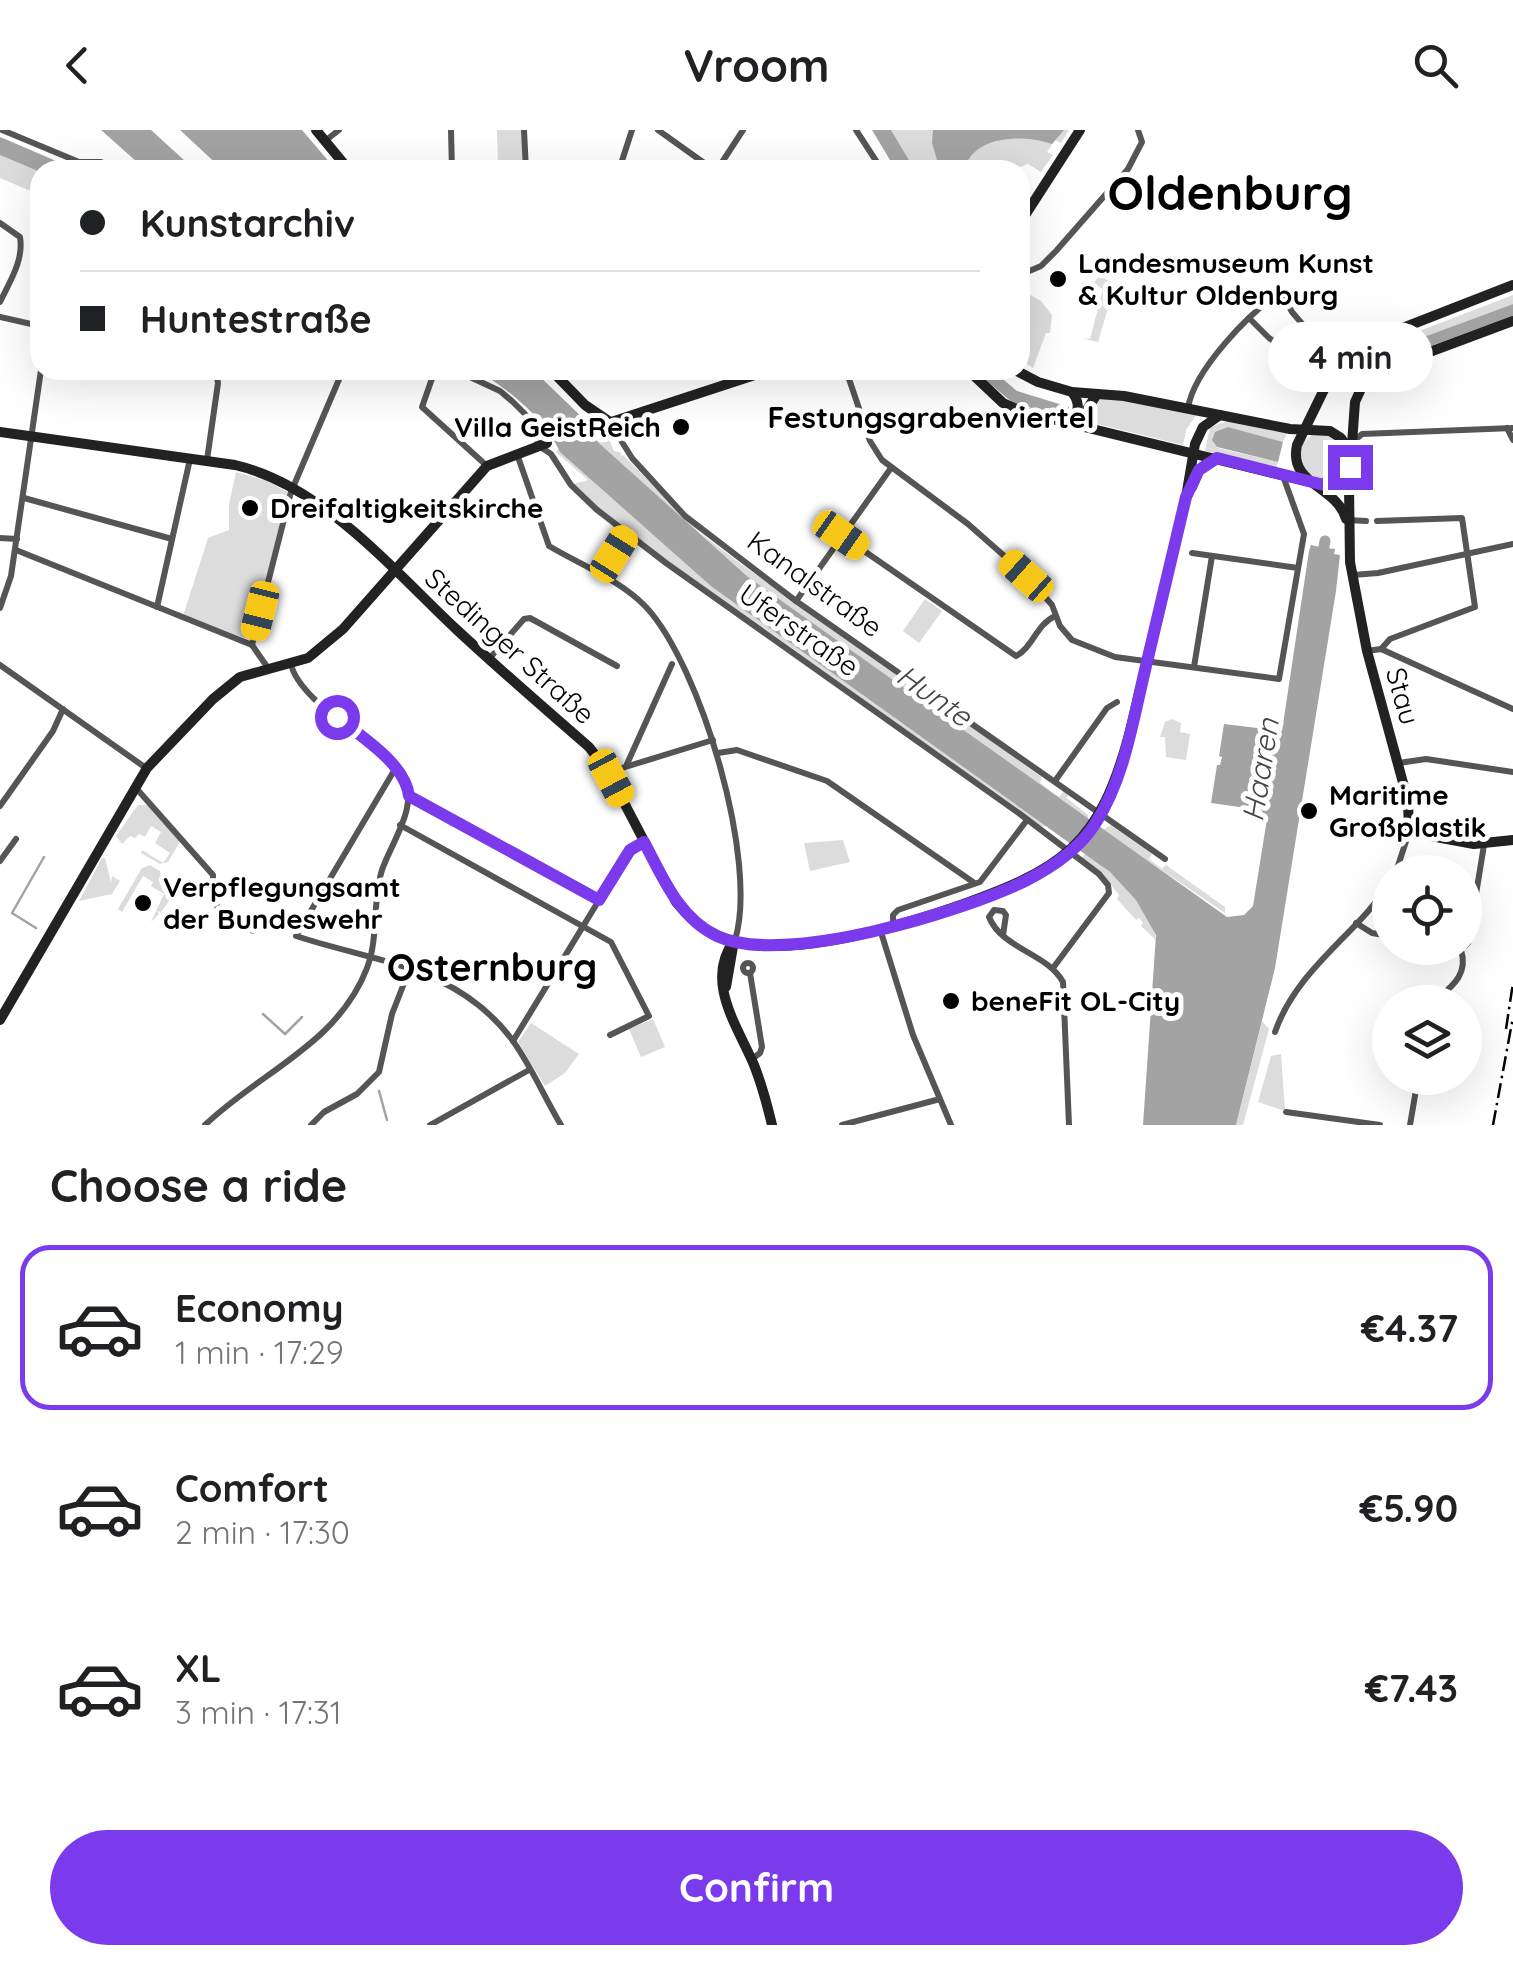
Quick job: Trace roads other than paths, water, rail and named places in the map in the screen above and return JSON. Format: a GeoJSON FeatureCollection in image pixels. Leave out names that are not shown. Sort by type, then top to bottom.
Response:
{"type":"FeatureCollection","features":[{"type":"Feature","properties":{"kind":"street"},"geometry":{"type":"LineString","coordinates":[[2,130],[73,160]]}},
{"type":"Feature","properties":{"kind":"street"},"geometry":{"type":"LineString","coordinates":[[316,130],[341,160]]}},
{"type":"Feature","properties":{"kind":"street"},"geometry":{"type":"LineString","coordinates":[[325,141],[339,130]]}},
{"type":"Feature","properties":{"kind":"street"},"geometry":{"type":"LineString","coordinates":[[452,130],[452,160]]}},
{"type":"Feature","properties":{"kind":"street"},"geometry":{"type":"LineString","coordinates":[[524,130],[526,160]]}},
{"type":"Feature","properties":{"kind":"street"},"geometry":{"type":"LineString","coordinates":[[622,160],[632,130]]}},
{"type":"Feature","properties":{"kind":"street"},"geometry":{"type":"LineString","coordinates":[[658,130],[701,160]]}},
{"type":"Feature","properties":{"kind":"street"},"geometry":{"type":"LineString","coordinates":[[722,160],[743,130]]}},
{"type":"Feature","properties":{"kind":"street"},"geometry":{"type":"LineString","coordinates":[[856,130],[876,160]]}},
{"type":"Feature","properties":{"kind":"street"},"geometry":{"type":"LineString","coordinates":[[1030,207],[1080,130]]}},
{"type":"Feature","properties":{"kind":"street"},"geometry":{"type":"LineString","coordinates":[[1030,270],[1046,262],[1128,169],[1142,142],[1138,130]]}},
{"type":"Feature","properties":{"kind":"street"},"geometry":{"type":"LineString","coordinates":[[0,223],[20,237],[22,246],[0,302]]}},
{"type":"Feature","properties":{"kind":"street"},"geometry":{"type":"LineString","coordinates":[[1366,521],[1348,525],[1340,505],[1300,473],[1294,458],[1296,445],[1336,363],[1354,347],[1513,285]]}},
{"type":"Feature","properties":{"kind":"street"},"geometry":{"type":"LineString","coordinates":[[1188,409],[1190,396],[1213,361],[1248,318],[1280,292],[1336,363]]}},
{"type":"Feature","properties":{"kind":"street"},"geometry":{"type":"LineString","coordinates":[[0,317],[30,324]]}},
{"type":"Feature","properties":{"kind":"street"},"geometry":{"type":"LineString","coordinates":[[1248,318],[1269,338],[1330,377]]}},
{"type":"Feature","properties":{"kind":"street","name":"Stau"},"geometry":{"type":"LineString","coordinates":[[1402,855],[1409,832],[1408,800],[1367,651],[1351,575],[1348,525],[1357,394],[1374,373],[1513,321]]}},
{"type":"Feature","properties":{"kind":"street"},"geometry":{"type":"LineString","coordinates":[[1030,378],[1072,392],[1334,432],[1352,449],[1360,434],[1510,428],[1513,440]]}},
{"type":"Feature","properties":{"kind":"street"},"geometry":{"type":"LineString","coordinates":[[0,608],[10,585],[40,380]]}},
{"type":"Feature","properties":{"kind":"street"},"geometry":{"type":"LineString","coordinates":[[207,460],[217,380]]}},
{"type":"Feature","properties":{"kind":"street"},"geometry":{"type":"LineString","coordinates":[[252,645],[293,486],[339,380]]}},
{"type":"Feature","properties":{"kind":"street"},"geometry":{"type":"LineString","coordinates":[[431,380],[422,407],[488,466]]}},
{"type":"Feature","properties":{"kind":"street","name":"Uferstraße"},"geometry":{"type":"LineString","coordinates":[[476,380],[500,391],[528,418],[566,479],[596,509],[1099,874],[1110,888],[1053,968]]}},
{"type":"Feature","properties":{"kind":"street"},"geometry":{"type":"LineString","coordinates":[[560,380],[585,406],[610,422]]}},
{"type":"Feature","properties":{"kind":"street"},"geometry":{"type":"LineString","coordinates":[[593,428],[739,380]]}},
{"type":"Feature","properties":{"kind":"street"},"geometry":{"type":"LineString","coordinates":[[849,380],[870,441],[891,468],[960,517],[998,550],[1043,593],[1066,634],[1087,648],[1108,655],[1271,678],[1280,676],[1304,529],[1282,474]]}},
{"type":"Feature","properties":{"kind":"street"},"geometry":{"type":"LineString","coordinates":[[980,380],[1012,408],[1310,482],[1335,483],[1350,467]]}},
{"type":"Feature","properties":{"kind":"street"},"geometry":{"type":"LineString","coordinates":[[1065,422],[1078,410],[1072,392]]}},
{"type":"Feature","properties":{"kind":"street"},"geometry":{"type":"LineString","coordinates":[[1094,428],[1086,411],[1097,394]]}},
{"type":"Feature","properties":{"kind":"street"},"geometry":{"type":"LineString","coordinates":[[734,941],[784,946],[894,925],[949,909],[1027,880],[1068,854],[1090,832],[1116,781],[1194,452],[1203,427],[1221,415]]}},
{"type":"Feature","properties":{"kind":"street","name":"Kanalstraße"},"geometry":{"type":"LineString","coordinates":[[610,422],[632,458],[685,516],[796,601],[1166,860]]}},
{"type":"Feature","properties":{"kind":"street","name":"Stedinger Straße"},"geometry":{"type":"LineString","coordinates":[[0,432],[207,460],[260,470],[293,486],[589,746],[608,772],[683,910],[716,935],[734,941]]}},
{"type":"Feature","properties":{"kind":"street"},"geometry":{"type":"LineString","coordinates":[[0,1020],[147,768],[222,691],[246,674],[308,658],[324,646],[488,466],[543,444]]}},
{"type":"Feature","properties":{"kind":"street"},"geometry":{"type":"LineString","coordinates":[[517,454],[549,546],[626,590],[658,622],[713,740],[728,788],[742,907],[725,998],[752,1059],[772,1125]]}},
{"type":"Feature","properties":{"kind":"street"},"geometry":{"type":"LineString","coordinates":[[157,608],[190,458]]}},
{"type":"Feature","properties":{"kind":"street"},"geometry":{"type":"LineString","coordinates":[[1186,497],[1199,470],[1217,458]]}},
{"type":"Feature","properties":{"kind":"street"},"geometry":{"type":"LineString","coordinates":[[796,601],[891,468]]}},
{"type":"Feature","properties":{"kind":"street"},"geometry":{"type":"LineString","coordinates":[[24,498],[172,539]]}},
{"type":"Feature","properties":{"kind":"street"},"geometry":{"type":"LineString","coordinates":[[1367,651],[1476,607],[1460,516],[1376,520]]}},
{"type":"Feature","properties":{"kind":"street"},"geometry":{"type":"LineString","coordinates":[[601,576],[628,532]]}},
{"type":"Feature","properties":{"kind":"street"},"geometry":{"type":"LineString","coordinates":[[841,535],[1016,656],[1022,654],[1043,622],[1055,616]]}},
{"type":"Feature","properties":{"kind":"street"},"geometry":{"type":"LineString","coordinates":[[0,538],[18,539]]}},
{"type":"Feature","properties":{"kind":"street"},"geometry":{"type":"LineString","coordinates":[[1351,575],[1378,574],[1513,544]]}},
{"type":"Feature","properties":{"kind":"street"},"geometry":{"type":"LineString","coordinates":[[16,550],[252,645],[268,668]]}},
{"type":"Feature","properties":{"kind":"street"},"geometry":{"type":"LineString","coordinates":[[1192,552],[1298,568]]}},
{"type":"Feature","properties":{"kind":"street"},"geometry":{"type":"LineString","coordinates":[[1194,667],[1212,556]]}},
{"type":"Feature","properties":{"kind":"street"},"geometry":{"type":"LineString","coordinates":[[489,658],[524,619],[530,618],[617,666]]}},
{"type":"Feature","properties":{"kind":"street"},"geometry":{"type":"LineString","coordinates":[[1381,648],[1513,709]]}},
{"type":"Feature","properties":{"kind":"street"},"geometry":{"type":"LineString","coordinates":[[205,1125],[231,1101],[326,1032],[366,970],[382,871],[409,796],[396,769],[300,685],[291,663]]}},
{"type":"Feature","properties":{"kind":"street"},"geometry":{"type":"LineString","coordinates":[[627,764],[672,664]]}},
{"type":"Feature","properties":{"kind":"street"},"geometry":{"type":"LineString","coordinates":[[0,665],[147,768]]}},
{"type":"Feature","properties":{"kind":"street"},"geometry":{"type":"LineString","coordinates":[[1055,781],[1108,708],[1117,702]]}},
{"type":"Feature","properties":{"kind":"street"},"geometry":{"type":"LineString","coordinates":[[0,806],[64,709]]}},
{"type":"Feature","properties":{"kind":"street"},"geometry":{"type":"LineString","coordinates":[[608,772],[713,740]]}},
{"type":"Feature","properties":{"kind":"street"},"geometry":{"type":"LineString","coordinates":[[718,754],[737,750],[827,781],[974,882]]}},
{"type":"Feature","properties":{"kind":"street"},"geometry":{"type":"LineString","coordinates":[[1399,763],[1432,760],[1513,772]]}},
{"type":"Feature","properties":{"kind":"street"},"geometry":{"type":"LineString","coordinates":[[396,769],[296,936],[410,968],[472,997],[513,1041],[561,1125]]}},
{"type":"Feature","properties":{"kind":"street"},"geometry":{"type":"LineString","coordinates":[[134,787],[213,875],[212,898],[217,909],[253,931]]}},
{"type":"Feature","properties":{"kind":"street"},"geometry":{"type":"LineString","coordinates":[[409,796],[599,900]]}},
{"type":"Feature","properties":{"kind":"street"},"geometry":{"type":"LineString","coordinates":[[894,925],[893,915],[898,910],[983,880],[1027,820]]}},
{"type":"Feature","properties":{"kind":"street"},"geometry":{"type":"LineString","coordinates":[[400,824],[612,942],[649,1016],[610,1035]]}},
{"type":"Feature","properties":{"kind":"street"},"geometry":{"type":"LineString","coordinates":[[1409,832],[1484,844],[1513,840]]}},
{"type":"Feature","properties":{"kind":"street"},"geometry":{"type":"LineString","coordinates":[[0,861],[16,839]]}},
{"type":"Feature","properties":{"kind":"street"},"geometry":{"type":"LineString","coordinates":[[513,1041],[630,850],[644,842]]}},
{"type":"Feature","properties":{"kind":"street"},"geometry":{"type":"LineString","coordinates":[[1482,856],[1484,844]]}},
{"type":"Feature","properties":{"kind":"street"},"geometry":{"type":"LineString","coordinates":[[1275,1032],[1304,978],[1372,903]]}},
{"type":"Feature","properties":{"kind":"street"},"geometry":{"type":"LineString","coordinates":[[1356,922],[1372,933]]}},
{"type":"Feature","properties":{"kind":"street"},"geometry":{"type":"LineString","coordinates":[[880,928],[904,1008],[951,1125]]}},
{"type":"Feature","properties":{"kind":"street"},"geometry":{"type":"LineString","coordinates":[[1003,935],[1061,977],[1065,991],[1069,1125]]}},
{"type":"Feature","properties":{"kind":"street"},"geometry":{"type":"LineString","coordinates":[[311,1125],[324,1112],[357,1094],[379,1072],[392,1014],[410,968]]}},
{"type":"Feature","properties":{"kind":"street"},"geometry":{"type":"LineString","coordinates":[[750,972],[762,1047],[752,1059]]}},
{"type":"Feature","properties":{"kind":"street"},"geometry":{"type":"LineString","coordinates":[[430,1125],[528,1070]]}},
{"type":"Feature","properties":{"kind":"street"},"geometry":{"type":"LineString","coordinates":[[1410,1125],[1415,1095]]}},
{"type":"Feature","properties":{"kind":"street"},"geometry":{"type":"LineString","coordinates":[[842,1125],[940,1099]]}},
{"type":"Feature","properties":{"kind":"street"},"geometry":{"type":"LineString","coordinates":[[1286,1112],[1380,1125]]}},
{"type":"Feature","properties":{"kind":"water"},"geometry":{"type":"Polygon","coordinates":[[[101,130],[151,130],[184,160],[135,160],[101,130]]]}},
{"type":"Feature","properties":{"kind":"water"},"geometry":{"type":"Polygon","coordinates":[[[180,130],[302,130],[328,160],[212,160],[180,130]]]}},
{"type":"Feature","properties":{"kind":"water"},"geometry":{"type":"Polygon","coordinates":[[[872,130],[891,130],[909,160],[890,160],[872,130]]]}},
{"type":"Feature","properties":{"kind":"water"},"geometry":{"type":"Polygon","coordinates":[[[933,130],[1064,130],[1052,144],[1027,139],[1000,140],[977,150],[968,160],[937,160],[933,130]]]}},
{"type":"Feature","properties":{"kind":"water"},"geometry":{"type":"Polygon","coordinates":[[[0,137],[54,160],[30,160],[30,168],[0,155],[0,137]]]}},
{"type":"Feature","properties":{"kind":"water"},"geometry":{"type":"Polygon","coordinates":[[[1513,304],[1513,316],[1365,370],[1361,361],[1367,358],[1513,304]]]}},
{"type":"Feature","properties":{"kind":"water"},"geometry":{"type":"Polygon","coordinates":[[[492,380],[543,380],[586,421],[591,436],[748,577],[1227,917],[1244,915],[1253,906],[1267,819],[1261,810],[1211,803],[1217,765],[1222,757],[1219,756],[1224,724],[1282,731],[1309,551],[1311,545],[1325,553],[1326,548],[1335,549],[1334,554],[1340,555],[1336,591],[1275,968],[1236,1125],[1143,1125],[1156,935],[1136,900],[1110,872],[712,587],[560,452],[545,428],[492,380]]]}},
{"type":"Feature","properties":{"kind":"water"},"geometry":{"type":"Polygon","coordinates":[[[986,380],[1004,380],[1017,391],[1069,407],[1068,416],[1014,404],[986,380]]]}},
{"type":"Feature","properties":{"kind":"water"},"geometry":{"type":"Polygon","coordinates":[[[1228,427],[1283,442],[1278,462],[1217,447],[1212,440],[1215,432],[1228,427]]]}},
{"type":"Feature","properties":{"kind":"waterway","name":"Haaren"},"geometry":{"type":"LineString","coordinates":[[1321,564],[1325,541]]}},
{"type":"Feature","properties":{"kind":"waterway"},"geometry":{"type":"LineString","coordinates":[[36,928],[12,913],[44,857]]}},
{"type":"Feature","properties":{"kind":"waterway"},"geometry":{"type":"LineString","coordinates":[[263,1014],[285,1034],[302,1017]]}},
{"type":"Feature","properties":{"kind":"waterway"},"geometry":{"type":"LineString","coordinates":[[379,1091],[387,1120]]}},
{"type":"Feature","properties":{"kind":"railway"},"geometry":{"type":"LineString","coordinates":[[1506,1029],[1513,983]]}},
{"type":"Feature","properties":{"kind":"railway"},"geometry":{"type":"LineString","coordinates":[[1493,1125],[1513,1017]]}},
{"type":"Feature","properties":{"kind":"place","name":"Landesmuseum Kunst & Kultur Oldenburg"},"geometry":{"type":"Point","coordinates":[1058,279]}},
{"type":"Feature","properties":{"kind":"place","name":"Villa GeistReich"},"geometry":{"type":"Point","coordinates":[681,427]}},
{"type":"Feature","properties":{"kind":"place","name":"Dreifaltigkeitskirche"},"geometry":{"type":"Point","coordinates":[250,508]}},
{"type":"Feature","properties":{"kind":"place","name":"Maritime Großplastik"},"geometry":{"type":"Point","coordinates":[1309,811]}},
{"type":"Feature","properties":{"kind":"place","name":"Verpflegungsamt der Bundeswehr"},"geometry":{"type":"Point","coordinates":[143,903]}},
{"type":"Feature","properties":{"kind":"place","name":"beneFit OL-City"},"geometry":{"type":"Point","coordinates":[951,1001]}},
{"type":"Feature","properties":{"kind":"district","name":"Oldenburg"},"geometry":{"type":"Point","coordinates":[1230,193]}},
{"type":"Feature","properties":{"kind":"district","name":"Festungsgrabenviertel"},"geometry":{"type":"Point","coordinates":[931,418]}},
{"type":"Feature","properties":{"kind":"district","name":"Osternburg"},"geometry":{"type":"Point","coordinates":[492,968]}},
{"type":"Feature","properties":{"kind":"water label","name":"Hunte"},"geometry":{"type":"Point","coordinates":[934,696]}}]}
